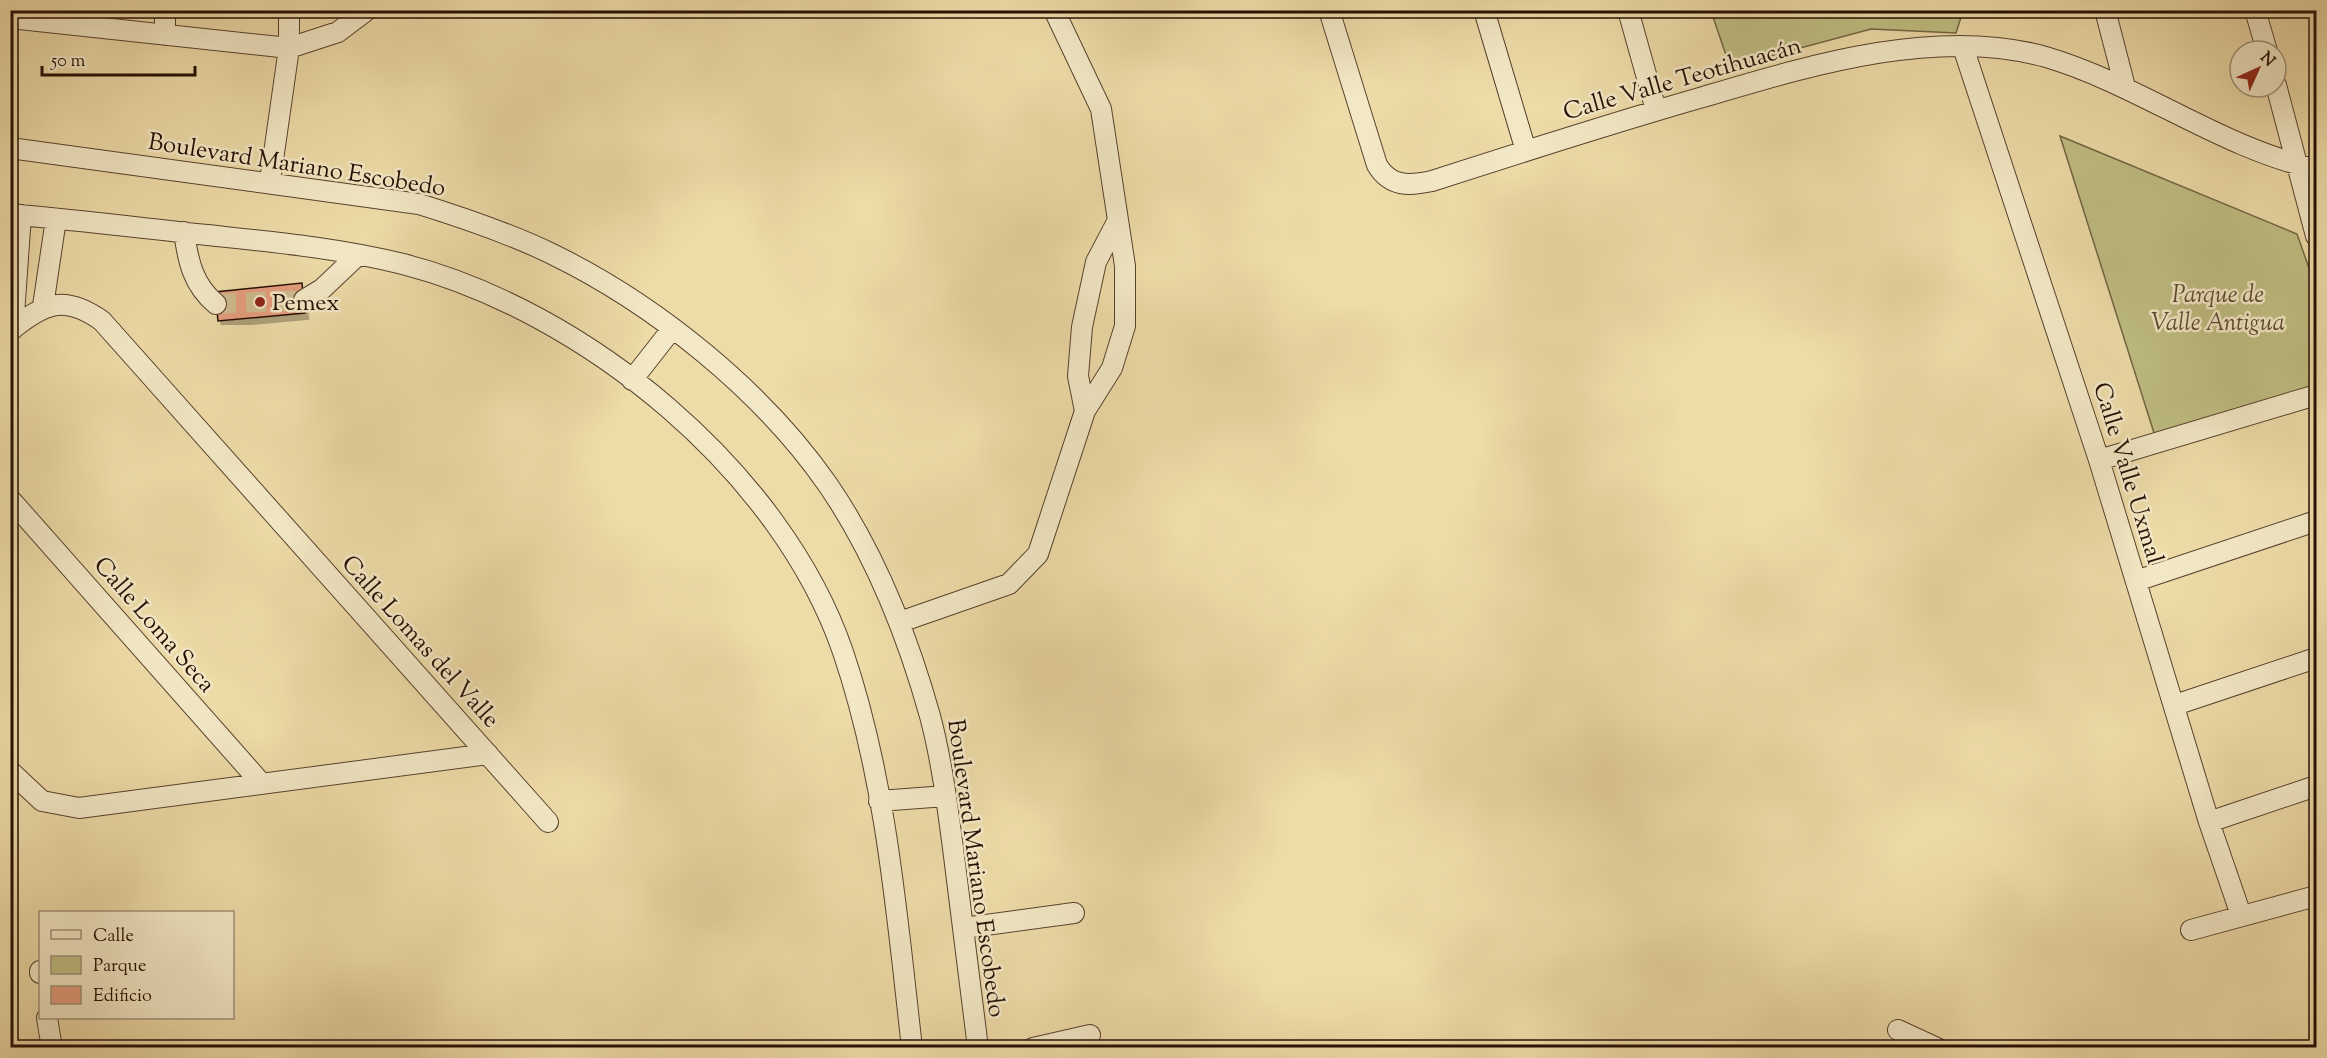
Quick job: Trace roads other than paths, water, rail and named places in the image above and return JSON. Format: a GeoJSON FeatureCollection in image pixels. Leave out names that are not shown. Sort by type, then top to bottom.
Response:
{"type":"FeatureCollection","features":[{"type":"Feature","properties":{"kind":"street"},"geometry":{"type":"LineString","coordinates":[[165,10],[165,34]]}},
{"type":"Feature","properties":{"kind":"street"},"geometry":{"type":"LineString","coordinates":[[270,182],[289,48],[289,10]]}},
{"type":"Feature","properties":{"kind":"street"},"geometry":{"type":"LineString","coordinates":[[10,18],[45,16],[165,34],[289,48],[338,32],[367,10]]}},
{"type":"Feature","properties":{"kind":"street"},"geometry":{"type":"LineString","coordinates":[[900,622],[1009,584],[1038,554],[1085,411],[1112,368],[1125,326],[1125,266],[1101,109],[1054,10]]}},
{"type":"Feature","properties":{"kind":"street","name":"Calle Valle Teotihuacán"},"geometry":{"type":"LineString","coordinates":[[1329,10],[1371,149],[1382,174],[1391,181],[1415,185],[1656,110],[1836,60],[1894,51],[1963,47],[2045,57],[2125,87],[2221,134],[2308,167]]}},
{"type":"Feature","properties":{"kind":"street"},"geometry":{"type":"LineString","coordinates":[[1484,10],[1526,151]]}},
{"type":"Feature","properties":{"kind":"street"},"geometry":{"type":"LineString","coordinates":[[1628,10],[1656,110]]}},
{"type":"Feature","properties":{"kind":"street"},"geometry":{"type":"LineString","coordinates":[[2105,10],[2125,87]]}},
{"type":"Feature","properties":{"kind":"street"},"geometry":{"type":"LineString","coordinates":[[2255,10],[2263,39]]}},
{"type":"Feature","properties":{"kind":"street","name":"Calle Valle Uxmal"},"geometry":{"type":"LineString","coordinates":[[1963,47],[2099,460],[2209,822],[2241,915]]}},
{"type":"Feature","properties":{"kind":"street"},"geometry":{"type":"LineString","coordinates":[[2281,99],[2308,167],[2316,236]]}},
{"type":"Feature","properties":{"kind":"street","name":"Boulevard Mariano Escobedo"},"geometry":{"type":"LineString","coordinates":[[10,148],[418,204],[481,223],[553,254],[620,292],[672,329],[732,378],[778,425],[827,484],[868,552],[900,622],[930,717],[946,796],[978,1047]]}},
{"type":"Feature","properties":{"kind":"street"},"geometry":{"type":"LineString","coordinates":[[12,330],[16,215],[289,243],[403,264],[526,312],[581,344],[632,380],[678,417],[731,467],[776,524],[811,582],[842,649],[865,728],[879,801],[900,940],[912,1047]]}},
{"type":"Feature","properties":{"kind":"street"},"geometry":{"type":"LineString","coordinates":[[12,330],[43,306],[56,219]]}},
{"type":"Feature","properties":{"kind":"street"},"geometry":{"type":"LineString","coordinates":[[1085,411],[1078,376],[1082,327],[1096,262],[1118,220]]}},
{"type":"Feature","properties":{"kind":"street"},"geometry":{"type":"LineString","coordinates":[[184,232],[193,273],[204,293],[216,304]]}},
{"type":"Feature","properties":{"kind":"street"},"geometry":{"type":"LineString","coordinates":[[304,300],[322,289],[358,255]]}},
{"type":"Feature","properties":{"kind":"street","name":"Calle Lomas del Valle"},"geometry":{"type":"LineString","coordinates":[[43,306],[61,305],[85,309],[102,321],[488,754]]}},
{"type":"Feature","properties":{"kind":"street"},"geometry":{"type":"LineString","coordinates":[[632,380],[672,329]]}},
{"type":"Feature","properties":{"kind":"street"},"geometry":{"type":"LineString","coordinates":[[2099,460],[2316,394]]}},
{"type":"Feature","properties":{"kind":"street","name":"Calle Loma Seca"},"geometry":{"type":"LineString","coordinates":[[10,499],[262,784]]}},
{"type":"Feature","properties":{"kind":"street"},"geometry":{"type":"LineString","coordinates":[[2136,581],[2316,521]]}},
{"type":"Feature","properties":{"kind":"street"},"geometry":{"type":"LineString","coordinates":[[2175,705],[2316,658]]}},
{"type":"Feature","properties":{"kind":"street"},"geometry":{"type":"LineString","coordinates":[[488,754],[548,822]]}},
{"type":"Feature","properties":{"kind":"street","name":"Calle Lomas del Valle"},"geometry":{"type":"LineString","coordinates":[[10,771],[42,801],[79,808],[488,754]]}},
{"type":"Feature","properties":{"kind":"street"},"geometry":{"type":"LineString","coordinates":[[2209,822],[2316,786]]}},
{"type":"Feature","properties":{"kind":"street"},"geometry":{"type":"LineString","coordinates":[[879,801],[946,796]]}},
{"type":"Feature","properties":{"kind":"street"},"geometry":{"type":"LineString","coordinates":[[2192,930],[2316,896]]}},
{"type":"Feature","properties":{"kind":"street"},"geometry":{"type":"LineString","coordinates":[[963,928],[1074,913]]}},
{"type":"Feature","properties":{"kind":"street"},"geometry":{"type":"LineString","coordinates":[[47,1019],[52,1047]]}},
{"type":"Feature","properties":{"kind":"street"},"geometry":{"type":"LineString","coordinates":[[1898,1030],[1937,1047]]}},
{"type":"Feature","properties":{"kind":"street"},"geometry":{"type":"LineString","coordinates":[[1033,1047],[1090,1035]]}},
{"type":"Feature","properties":{"kind":"tunnel"},"geometry":{"type":"LineString","coordinates":[[216,304],[304,300]]}},
{"type":"Feature","properties":{"kind":"place","name":"Pemex"},"geometry":{"type":"Point","coordinates":[260,302]}},
{"type":"Feature","properties":{"kind":"park label","name":"Parque de Valle Antigua"},"geometry":{"type":"Point","coordinates":[2218,308]}}]}
